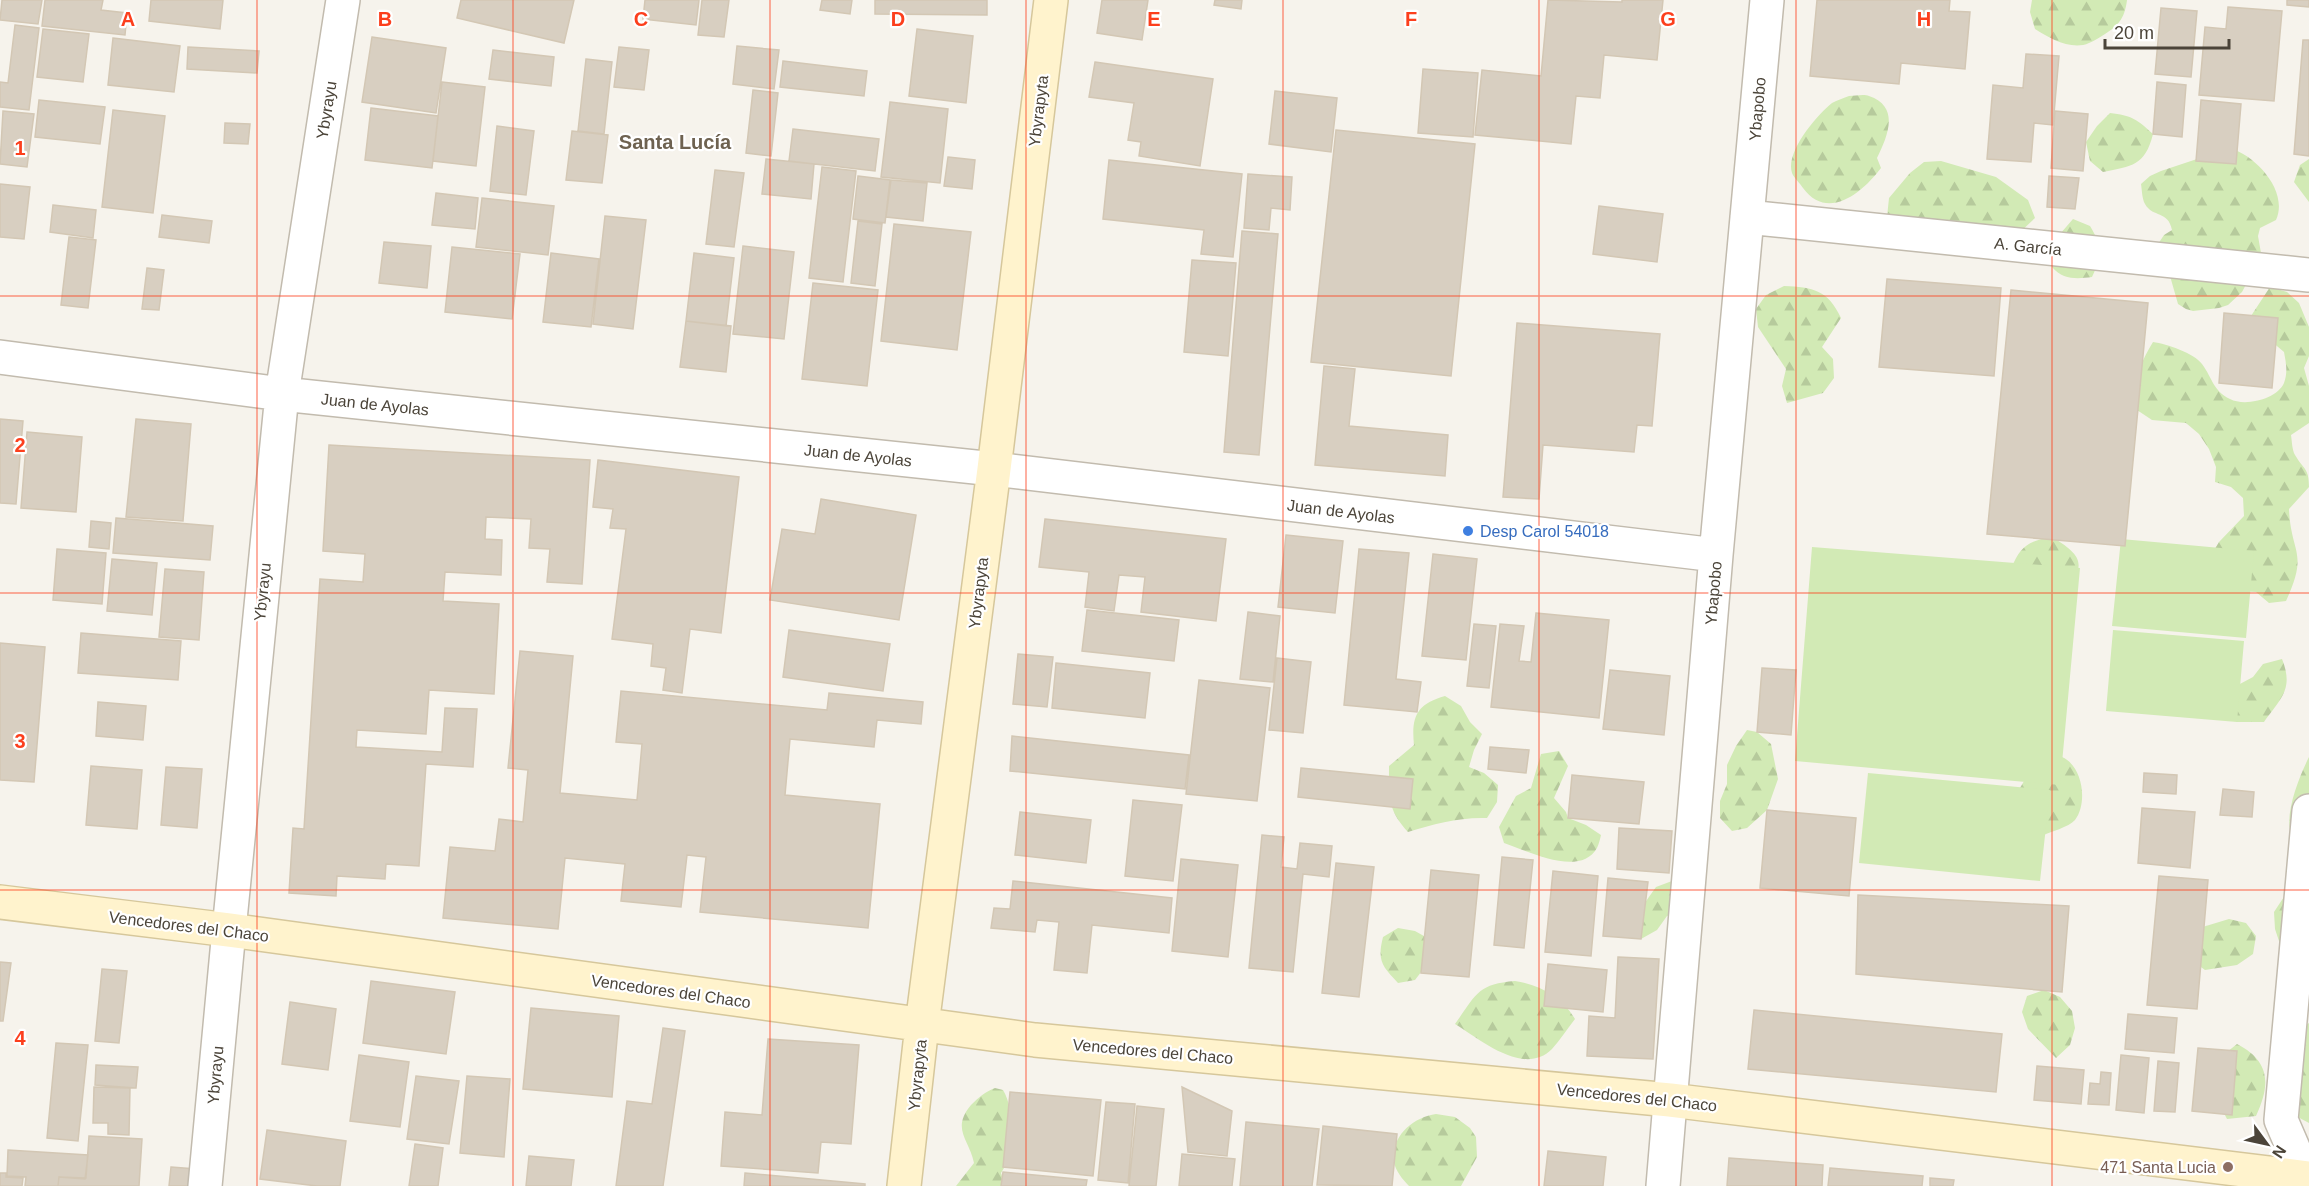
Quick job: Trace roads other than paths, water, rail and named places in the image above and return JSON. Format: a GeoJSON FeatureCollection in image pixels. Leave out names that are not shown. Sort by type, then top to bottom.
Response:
{"type":"FeatureCollection","features":[{"type":"Feature","properties":{"kind":"street","name":"Ybyrayu"},"geometry":{"type":"LineString","coordinates":[[206,1186],[282,394],[343,0]]}},
{"type":"Feature","properties":{"kind":"street","name":"Ybyrapyta"},"geometry":{"type":"LineString","coordinates":[[904,1186],[922,1025],[1052,0]]}},
{"type":"Feature","properties":{"kind":"street","name":"Ybapobo"},"geometry":{"type":"LineString","coordinates":[[1663,1186],[1716,555],[1767,0]]}},
{"type":"Feature","properties":{"kind":"street","name":"A. García"},"geometry":{"type":"LineString","coordinates":[[1747,217],[2309,275]]}},
{"type":"Feature","properties":{"kind":"street","name":"Juan de Ayolas"},"geometry":{"type":"LineString","coordinates":[[0,357],[282,394],[994,469],[1716,555]]}},
{"type":"Feature","properties":{"kind":"street"},"geometry":{"type":"LineString","coordinates":[[2307,1179],[2281,1120],[2309,811]]}},
{"type":"Feature","properties":{"kind":"street","name":"Vencedores del Chaco"},"geometry":{"type":"LineString","coordinates":[[0,902],[229,930],[1046,1041],[1670,1100],[2307,1179]]}},
{"type":"Feature","properties":{"kind":"place","name":"Desp Carol 54018"},"geometry":{"type":"Point","coordinates":[1468,531]}},
{"type":"Feature","properties":{"kind":"place","name":"471 Santa Lucia"},"geometry":{"type":"Point","coordinates":[2228,1167]}},
{"type":"Feature","properties":{"kind":"district","name":"Santa Lucía"},"geometry":{"type":"Point","coordinates":[675,142]}}]}
